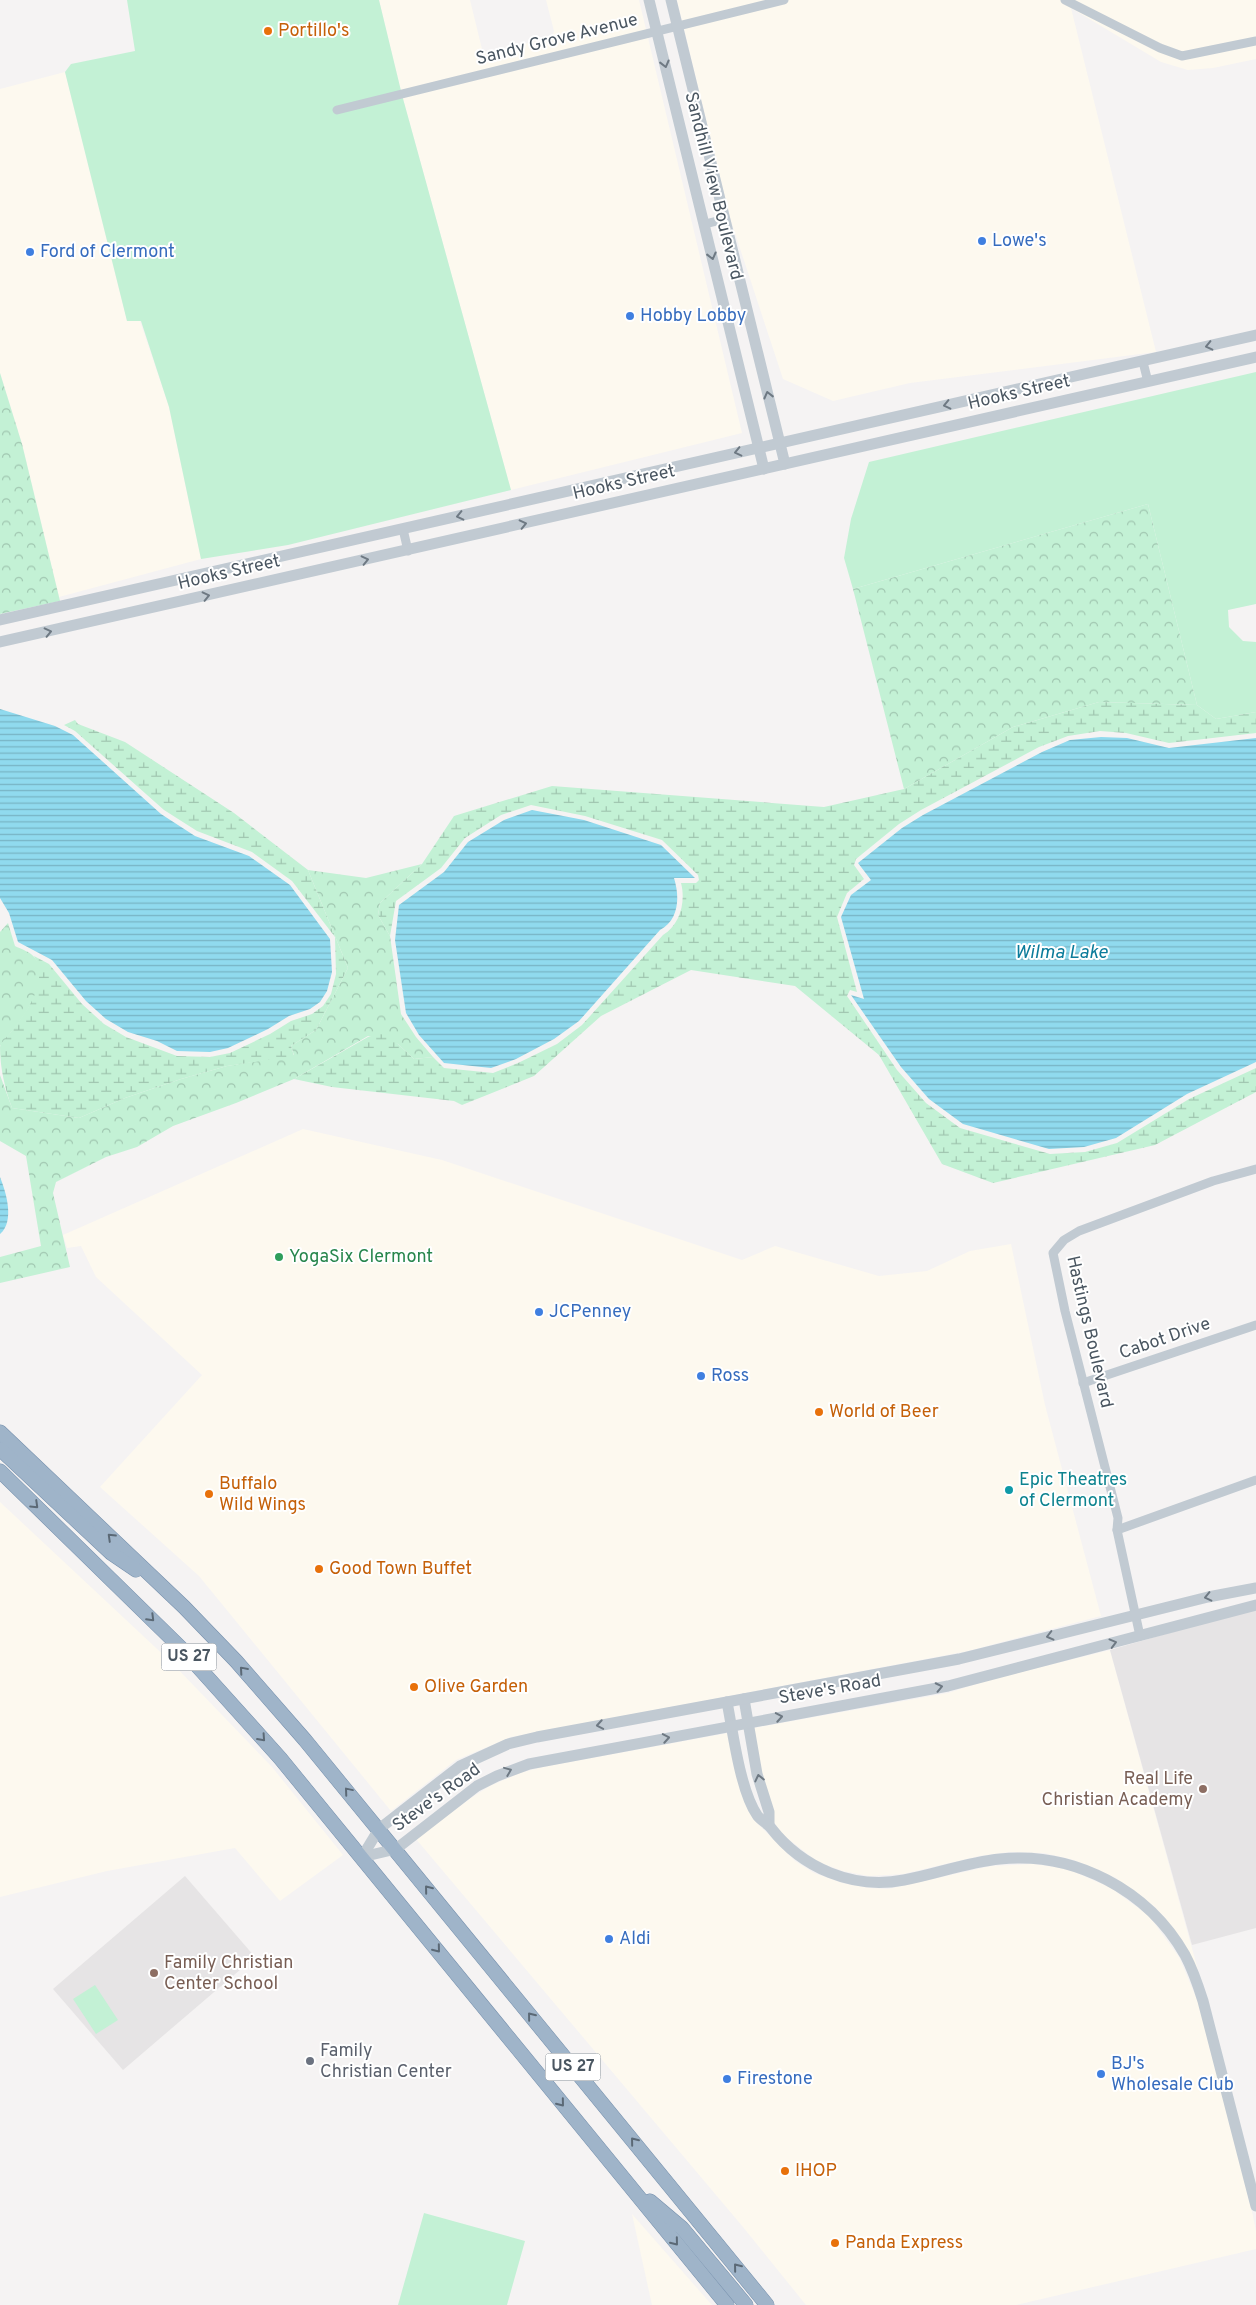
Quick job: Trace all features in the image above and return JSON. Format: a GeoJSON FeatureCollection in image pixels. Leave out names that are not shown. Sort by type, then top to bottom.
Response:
{"type":"FeatureCollection","features":[{"type":"Feature","properties":{"kind":"highway","name":"US 27"},"geometry":{"type":"LineString","coordinates":[[0,1432],[164,1588],[236,1661],[396,1849],[767,2305]]}},
{"type":"Feature","properties":{"kind":"highway"},"geometry":{"type":"LineString","coordinates":[[0,1449],[111,1553],[164,1588]]}},
{"type":"Feature","properties":{"kind":"highway","name":"US 27"},"geometry":{"type":"LineString","coordinates":[[0,1471],[182,1649],[280,1758],[727,2305]]}},
{"type":"Feature","properties":{"kind":"highway"},"geometry":{"type":"LineString","coordinates":[[626,2182],[682,2228],[746,2305]]}},
{"type":"Feature","properties":{"kind":"street","name":"Sandhill View Boulevard"},"geometry":{"type":"LineString","coordinates":[[650,0],[764,469]]}},
{"type":"Feature","properties":{"kind":"street","name":"Sandhill View Boulevard"},"geometry":{"type":"LineString","coordinates":[[671,0],[786,464]]}},
{"type":"Feature","properties":{"kind":"street","name":"Sandy Grove Avenue"},"geometry":{"type":"LineString","coordinates":[[337,110],[784,0]]}},
{"type":"Feature","properties":{"kind":"street"},"geometry":{"type":"LineString","coordinates":[[1065,0],[1160,48],[1182,56],[1256,41]]}},
{"type":"Feature","properties":{"kind":"street"},"geometry":{"type":"LineString","coordinates":[[705,224],[725,219]]}},
{"type":"Feature","properties":{"kind":"street","name":"Hooks Street"},"geometry":{"type":"LineString","coordinates":[[0,620],[1256,335]]}},
{"type":"Feature","properties":{"kind":"street","name":"Hooks Street"},"geometry":{"type":"LineString","coordinates":[[0,642],[1256,357]]}},
{"type":"Feature","properties":{"kind":"street"},"geometry":{"type":"LineString","coordinates":[[1143,362],[1148,382]]}},
{"type":"Feature","properties":{"kind":"street"},"geometry":{"type":"LineString","coordinates":[[403,529],[408,550]]}},
{"type":"Feature","properties":{"kind":"street","name":"Hastings Boulevard"},"geometry":{"type":"LineString","coordinates":[[1140,1636],[1117,1530],[1118,1518],[1083,1383],[1053,1253],[1064,1240],[1079,1231],[1213,1181],[1256,1169]]}},
{"type":"Feature","properties":{"kind":"street","name":"Cabot Drive"},"geometry":{"type":"LineString","coordinates":[[1083,1383],[1256,1325]]}},
{"type":"Feature","properties":{"kind":"street"},"geometry":{"type":"LineString","coordinates":[[1117,1530],[1256,1480]]}},
{"type":"Feature","properties":{"kind":"street","name":"Steve's Road"},"geometry":{"type":"LineString","coordinates":[[362,1857],[379,1829],[460,1766],[508,1744],[537,1736],[959,1659],[1135,1615],[1256,1588]]}},
{"type":"Feature","properties":{"kind":"street","name":"Steve's Road"},"geometry":{"type":"LineString","coordinates":[[362,1857],[396,1849],[468,1793],[497,1776],[518,1767],[541,1761],[948,1686],[1256,1605]]}},
{"type":"Feature","properties":{"kind":"street"},"geometry":{"type":"LineString","coordinates":[[744,1699],[757,1774],[769,1812],[769,1825]]}},
{"type":"Feature","properties":{"kind":"street"},"geometry":{"type":"LineString","coordinates":[[727,1702],[748,1796],[757,1816],[769,1825],[778,1838],[798,1856],[816,1867],[842,1877],[888,1883],[990,1860],[1033,1858],[1073,1866],[1113,1883],[1152,1912],[1168,1931],[1193,1972],[1203,2001],[1256,2206]]}},
{"type":"Feature","properties":{"kind":"shaded area"},"geometry":{"type":"Polygon","coordinates":[[[379,0],[470,0],[482,49],[488,53],[552,37],[554,31],[546,0],[639,0],[742,433],[511,490],[402,95],[379,0]]]}},
{"type":"Feature","properties":{"kind":"shaded area"},"geometry":{"type":"Polygon","coordinates":[[[677,0],[1256,0],[1256,59],[1213,68],[1188,70],[1161,62],[1071,8],[1156,352],[910,383],[833,401],[783,379],[730,218],[677,0]]]}},
{"type":"Feature","properties":{"kind":"shaded area"},"geometry":{"type":"Polygon","coordinates":[[[65,72],[127,321],[140,321],[169,407],[201,559],[59,597],[22,444],[0,373],[0,89],[65,72]]]}},
{"type":"Feature","properties":{"kind":"shaded area"},"geometry":{"type":"Polygon","coordinates":[[[303,1129],[442,1160],[742,1260],[775,1246],[879,1276],[927,1271],[970,1251],[1011,1244],[1045,1405],[1101,1616],[968,1651],[511,1737],[456,1760],[391,1811],[199,1576],[100,1487],[202,1375],[96,1277],[81,1246],[67,1248],[63,1235],[303,1129]]]}},
{"type":"Feature","properties":{"kind":"shaded area"},"geometry":{"type":"Polygon","coordinates":[[[0,1502],[171,1662],[272,1767],[343,1855],[280,1901],[235,1848],[107,1871],[0,1897],[0,1502]]]}},
{"type":"Feature","properties":{"kind":"shaded area","name":"Real Life Christian Academy"},"geometry":{"type":"Polygon","coordinates":[[[1256,1608],[1256,1928],[1192,1945],[1110,1650],[1256,1608]]]}},
{"type":"Feature","properties":{"kind":"shaded area"},"geometry":{"type":"Polygon","coordinates":[[[1110,1650],[1198,1970],[1172,1927],[1155,1907],[1116,1878],[1074,1860],[1044,1853],[1009,1852],[979,1856],[903,1874],[869,1876],[843,1871],[818,1862],[782,1834],[774,1822],[763,1781],[754,1728],[948,1693],[989,1680],[1110,1650]]]}},
{"type":"Feature","properties":{"kind":"shaded area"},"geometry":{"type":"Polygon","coordinates":[[[728,1733],[740,1788],[753,1819],[795,1861],[814,1873],[842,1883],[888,1889],[991,1866],[1033,1864],[1072,1871],[1111,1888],[1149,1916],[1179,1957],[1198,2002],[1251,2207],[1256,2231],[1256,2249],[1016,2305],[806,2305],[743,2227],[416,1839],[471,1798],[490,1786],[520,1773],[543,1767],[728,1733]]]}},
{"type":"Feature","properties":{"kind":"shaded area","name":"Family Christian Center School"},"geometry":{"type":"Polygon","coordinates":[[[185,1876],[255,1957],[123,2070],[53,1989],[185,1876]]]}},
{"type":"Feature","properties":{"kind":"shaded area"},"geometry":{"type":"Polygon","coordinates":[[[632,2214],[712,2305],[652,2305],[632,2214]]]}},
{"type":"Feature","properties":{"kind":"green space"},"geometry":{"type":"Polygon","coordinates":[[[127,0],[379,0],[402,95],[511,490],[288,545],[201,559],[169,407],[141,321],[127,321],[65,72],[71,64],[135,51],[127,0]]]}},
{"type":"Feature","properties":{"kind":"green space"},"geometry":{"type":"Polygon","coordinates":[[[1256,372],[1256,604],[1228,610],[1229,627],[1243,641],[1256,642],[1256,712],[1216,719],[1197,705],[1148,504],[853,589],[844,558],[851,519],[869,462],[1256,372]]]}},
{"type":"Feature","properties":{"kind":"green space"},"geometry":{"type":"Polygon","coordinates":[[[0,373],[22,444],[60,601],[0,614],[0,373]]]}},
{"type":"Feature","properties":{"kind":"green space"},"geometry":{"type":"Polygon","coordinates":[[[1148,504],[1197,705],[1099,702],[1013,727],[904,789],[853,589],[1148,504]]]}},
{"type":"Feature","properties":{"kind":"green space"},"geometry":{"type":"Polygon","coordinates":[[[1099,702],[1197,705],[1216,719],[1256,712],[1256,733],[1169,743],[1126,733],[1100,731],[1068,736],[1039,747],[921,810],[899,824],[856,859],[854,865],[864,879],[847,893],[837,917],[857,992],[850,990],[847,996],[897,1070],[926,1103],[960,1128],[1050,1154],[1085,1152],[1117,1143],[1189,1099],[1256,1068],[1256,1092],[1155,1145],[993,1183],[942,1164],[879,1055],[795,986],[691,970],[601,1016],[534,1076],[462,1105],[454,1101],[332,1087],[294,1079],[368,1037],[381,1034],[398,1044],[414,1059],[433,1057],[444,1068],[493,1073],[557,1044],[582,1025],[674,925],[682,905],[681,883],[696,883],[699,880],[698,875],[662,840],[585,816],[531,805],[501,815],[465,838],[441,868],[396,901],[390,936],[378,915],[380,903],[422,864],[454,816],[552,786],[824,807],[904,789],[1013,727],[1099,702]]]}},
{"type":"Feature","properties":{"kind":"green space"},"geometry":{"type":"Polygon","coordinates":[[[75,720],[78,724],[125,742],[234,813],[308,870],[348,968],[316,1030],[291,1046],[294,1056],[227,1066],[181,1079],[125,1098],[79,1118],[12,1108],[3,1078],[0,1047],[30,1005],[38,986],[38,966],[34,956],[49,964],[82,1004],[104,1024],[126,1037],[177,1056],[210,1057],[230,1053],[270,1034],[291,1021],[312,1014],[323,1006],[331,994],[336,974],[335,937],[292,881],[252,852],[197,831],[164,810],[75,731],[64,725],[75,720]]]}},
{"type":"Feature","properties":{"kind":"green space"},"geometry":{"type":"Polygon","coordinates":[[[422,864],[380,903],[378,915],[390,936],[401,1014],[416,1037],[433,1057],[414,1059],[398,1044],[368,1036],[294,1079],[173,1126],[137,1147],[106,1157],[56,1182],[53,1193],[70,1267],[0,1283],[0,1257],[41,1246],[26,1156],[0,1141],[0,1075],[12,1108],[79,1118],[125,1098],[181,1079],[227,1066],[294,1055],[291,1046],[316,1030],[348,968],[308,870],[366,878],[422,864]]]}},
{"type":"Feature","properties":{"kind":"green space"},"geometry":{"type":"Polygon","coordinates":[[[8,923],[15,946],[28,952],[35,958],[40,968],[40,980],[31,1004],[0,1046],[0,932],[8,923]]]}},
{"type":"Feature","properties":{"kind":"green space"},"geometry":{"type":"Polygon","coordinates":[[[95,1985],[118,2020],[96,2034],[73,1999],[95,1985]]]}},
{"type":"Feature","properties":{"kind":"green space"},"geometry":{"type":"Polygon","coordinates":[[[424,2213],[525,2241],[507,2305],[398,2305],[424,2213]]]}},
{"type":"Feature","properties":{"kind":"water"},"geometry":{"type":"Polygon","coordinates":[[[0,709],[55,726],[73,735],[161,814],[195,836],[249,856],[290,885],[330,939],[332,972],[327,991],[320,1002],[310,1009],[289,1016],[268,1029],[228,1048],[210,1052],[177,1051],[157,1041],[128,1032],[106,1019],[86,1001],[52,960],[18,942],[9,913],[0,898],[0,709]]]}},
{"type":"Feature","properties":{"kind":"water","name":"Wilma Lake"},"geometry":{"type":"Polygon","coordinates":[[[1101,737],[1127,738],[1169,748],[1256,738],[1256,1062],[1187,1094],[1116,1138],[1084,1147],[1049,1149],[963,1124],[929,1099],[901,1067],[851,995],[864,999],[841,917],[851,895],[871,880],[858,863],[902,828],[1042,752],[1070,740],[1101,737]]]}},
{"type":"Feature","properties":{"kind":"water"},"geometry":{"type":"Polygon","coordinates":[[[532,810],[584,820],[661,845],[695,878],[674,878],[677,900],[671,920],[579,1021],[554,1039],[516,1059],[491,1068],[444,1063],[419,1035],[406,1013],[395,940],[399,905],[444,872],[468,842],[504,820],[532,810]]]}},
{"type":"Feature","properties":{"kind":"water"},"geometry":{"type":"Polygon","coordinates":[[[0,1177],[7,1198],[8,1214],[5,1228],[0,1234],[0,1177]]]}},
{"type":"Feature","properties":{"kind":"place","name":"Portillo's"},"geometry":{"type":"Point","coordinates":[268,31]}},
{"type":"Feature","properties":{"kind":"place","name":"Lowe's"},"geometry":{"type":"Point","coordinates":[982,241]}},
{"type":"Feature","properties":{"kind":"place","name":"Ford of Clermont"},"geometry":{"type":"Point","coordinates":[30,252]}},
{"type":"Feature","properties":{"kind":"place","name":"Hobby Lobby"},"geometry":{"type":"Point","coordinates":[630,316]}},
{"type":"Feature","properties":{"kind":"place","name":"YogaSix Clermont"},"geometry":{"type":"Point","coordinates":[279,1257]}},
{"type":"Feature","properties":{"kind":"place","name":"JCPenney"},"geometry":{"type":"Point","coordinates":[539,1312]}},
{"type":"Feature","properties":{"kind":"place","name":"Ross"},"geometry":{"type":"Point","coordinates":[701,1376]}},
{"type":"Feature","properties":{"kind":"place","name":"World of Beer"},"geometry":{"type":"Point","coordinates":[819,1412]}},
{"type":"Feature","properties":{"kind":"place","name":"Epic Theatres of Clermont"},"geometry":{"type":"Point","coordinates":[1009,1490]}},
{"type":"Feature","properties":{"kind":"place","name":"Buffalo Wild Wings"},"geometry":{"type":"Point","coordinates":[209,1494]}},
{"type":"Feature","properties":{"kind":"place","name":"Good Town Buffet"},"geometry":{"type":"Point","coordinates":[319,1569]}},
{"type":"Feature","properties":{"kind":"place","name":"Olive Garden"},"geometry":{"type":"Point","coordinates":[414,1687]}},
{"type":"Feature","properties":{"kind":"place","name":"Real Life Christian Academy"},"geometry":{"type":"Point","coordinates":[1203,1789]}},
{"type":"Feature","properties":{"kind":"place","name":"Aldi"},"geometry":{"type":"Point","coordinates":[609,1939]}},
{"type":"Feature","properties":{"kind":"place","name":"Family Christian Center School"},"geometry":{"type":"Point","coordinates":[154,1973]}},
{"type":"Feature","properties":{"kind":"place","name":"Family Christian Center"},"geometry":{"type":"Point","coordinates":[310,2061]}},
{"type":"Feature","properties":{"kind":"place","name":"BJ's Wholesale Club"},"geometry":{"type":"Point","coordinates":[1101,2074]}},
{"type":"Feature","properties":{"kind":"place","name":"Firestone"},"geometry":{"type":"Point","coordinates":[727,2079]}},
{"type":"Feature","properties":{"kind":"place","name":"IHOP"},"geometry":{"type":"Point","coordinates":[785,2171]}},
{"type":"Feature","properties":{"kind":"place","name":"Panda Express"},"geometry":{"type":"Point","coordinates":[835,2243]}}]}
